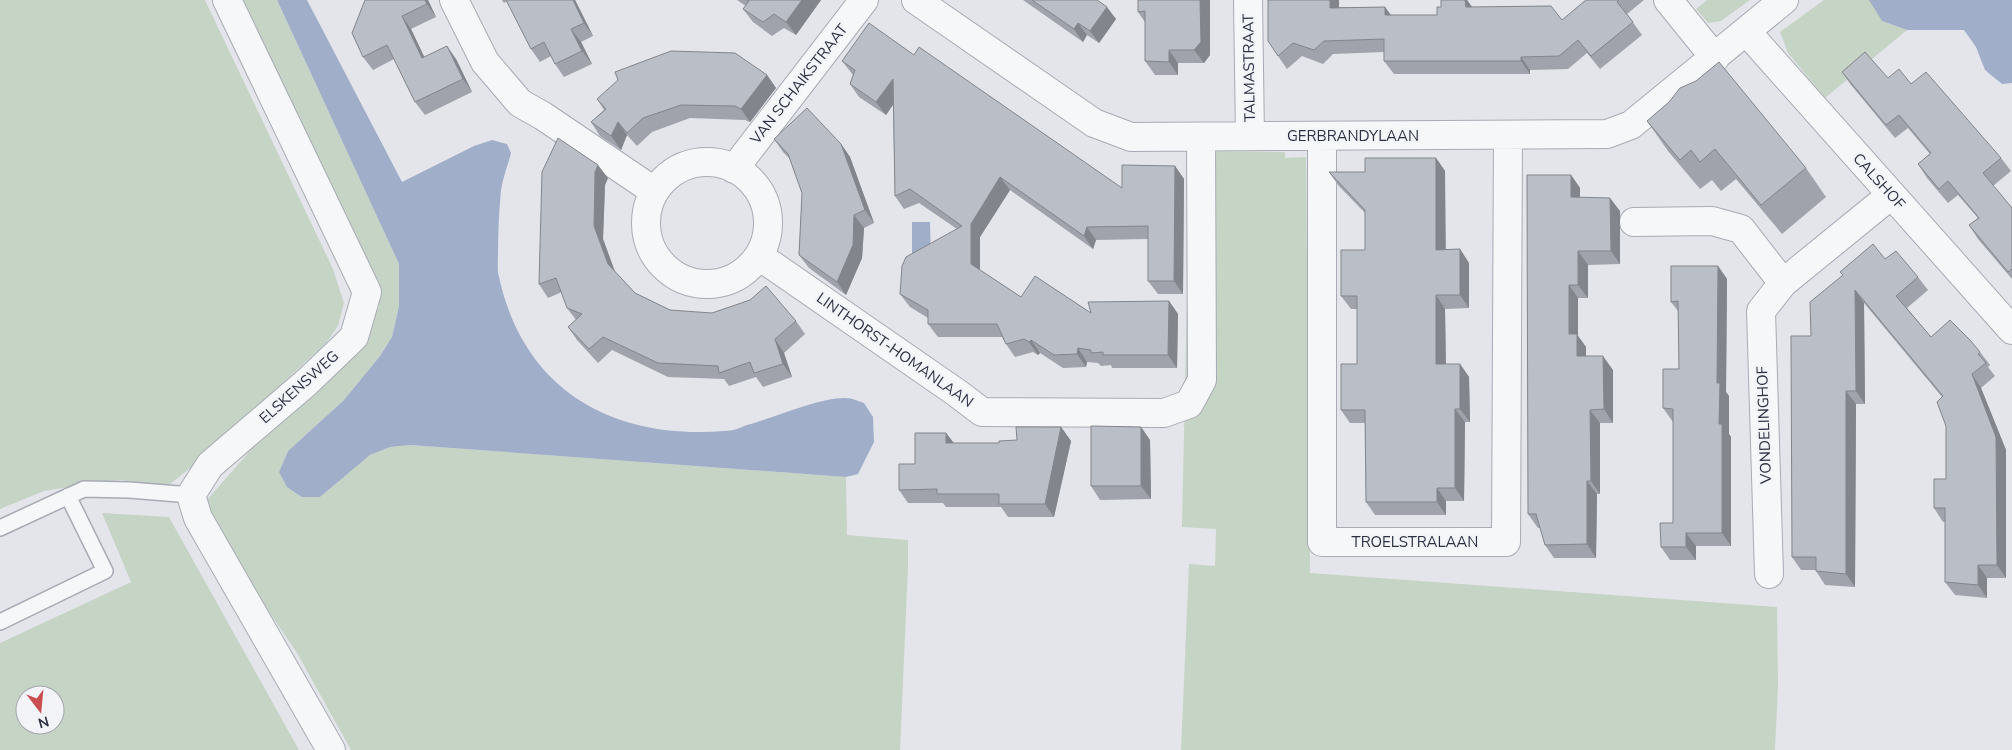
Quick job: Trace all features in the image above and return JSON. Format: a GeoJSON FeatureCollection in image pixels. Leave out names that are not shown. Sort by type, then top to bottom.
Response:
{"type":"FeatureCollection","features":[{"type":"Feature","properties":{"kind":"street","name":"ELSKENSWEG"},"geometry":{"type":"LineString","coordinates":[[191,495],[210,465],[307,382],[354,337],[367,292],[227,0]]}},
{"type":"Feature","properties":{"kind":"street"},"geometry":{"type":"LineString","coordinates":[[454,0],[485,62],[520,103],[654,191]]}},
{"type":"Feature","properties":{"kind":"street","name":"VAN SCHAIKSTRAAT"},"geometry":{"type":"LineString","coordinates":[[734,169],[864,0]]}},
{"type":"Feature","properties":{"kind":"street","name":"GERBRANDYLAAN"},"geometry":{"type":"LineString","coordinates":[[916,0],[1094,122],[1131,137],[1607,134],[1627,127],[1715,58],[1784,0]]}},
{"type":"Feature","properties":{"kind":"street","name":"TALMASTRAAT"},"geometry":{"type":"LineString","coordinates":[[1248,0],[1250,136]]}},
{"type":"Feature","properties":{"kind":"street"},"geometry":{"type":"LineString","coordinates":[[1678,4],[1715,58]]}},
{"type":"Feature","properties":{"kind":"street","name":"CALSHOF"},"geometry":{"type":"LineString","coordinates":[[1746,31],[2012,330]]}},
{"type":"Feature","properties":{"kind":"street","name":"TROELSTRALAAN"},"geometry":{"type":"LineString","coordinates":[[1322,136],[1322,542],[1506,542],[1508,135]]}},
{"type":"Feature","properties":{"kind":"street","name":"LINTHORST-HOMANLAAN"},"geometry":{"type":"LineString","coordinates":[[759,256],[982,412],[1164,413],[1189,404],[1202,380],[1201,137]]}},
{"type":"Feature","properties":{"kind":"street"},"geometry":{"type":"LineString","coordinates":[[712,162],[734,169],[744,174],[754,185],[762,197],[767,212],[768,227],[765,242],[759,256],[746,270],[730,280],[711,284],[692,283],[674,275],[660,263],[650,247],[645,228],[647,209],[654,191],[679,168],[695,163],[712,162]]}},
{"type":"Feature","properties":{"kind":"street","name":"VONDELINGHOF"},"geometry":{"type":"LineString","coordinates":[[1769,574],[1761,311],[1783,283],[1891,195]]}},
{"type":"Feature","properties":{"kind":"street"},"geometry":{"type":"LineString","coordinates":[[1634,222],[1712,221],[1741,229],[1783,283]]}},
{"type":"Feature","properties":{"kind":"street"},"geometry":{"type":"LineString","coordinates":[[191,495],[198,518],[330,750]]}},
{"type":"Feature","properties":{"kind":"lane"},"geometry":{"type":"LineString","coordinates":[[0,528],[84,489],[129,490],[191,495]]}},
{"type":"Feature","properties":{"kind":"lane"},"geometry":{"type":"LineString","coordinates":[[0,622],[105,571],[68,496]]}},
{"type":"Feature","properties":{"kind":"green space"},"geometry":{"type":"Polygon","coordinates":[[[0,0],[205,0],[333,269],[344,303],[338,326],[326,343],[200,460],[164,489],[121,480],[93,483],[44,491],[0,509],[0,0]]]}},
{"type":"Feature","properties":{"kind":"green space"},"geometry":{"type":"Polygon","coordinates":[[[243,0],[277,0],[399,264],[399,306],[392,337],[380,356],[344,400],[288,451],[279,472],[320,497],[370,455],[390,447],[410,445],[846,477],[847,535],[908,540],[900,750],[351,750],[297,653],[199,509],[256,444],[361,344],[379,307],[375,276],[243,0]]]}},
{"type":"Feature","properties":{"kind":"green space"},"geometry":{"type":"Polygon","coordinates":[[[1707,0],[1750,0],[1721,21],[1708,23],[1696,9],[1707,0]]]}},
{"type":"Feature","properties":{"kind":"green space"},"geometry":{"type":"Polygon","coordinates":[[[1824,0],[1870,0],[1882,21],[1907,30],[1825,98],[1788,53],[1780,32],[1824,0]]]}},
{"type":"Feature","properties":{"kind":"green space"},"geometry":{"type":"Polygon","coordinates":[[[1190,151],[1285,152],[1285,158],[1306,157],[1310,573],[1777,607],[1778,684],[1775,750],[1181,750],[1189,564],[1215,566],[1216,529],[1182,527],[1190,151]]]}},
{"type":"Feature","properties":{"kind":"green space"},"geometry":{"type":"Polygon","coordinates":[[[102,513],[169,517],[299,750],[0,750],[0,643],[131,582],[102,513]]]}},
{"type":"Feature","properties":{"kind":"water"},"geometry":{"type":"Polygon","coordinates":[[[277,0],[307,0],[402,182],[474,146],[492,140],[507,144],[511,153],[501,190],[498,230],[498,274],[511,317],[529,350],[552,378],[579,400],[611,416],[646,427],[684,432],[725,431],[824,401],[846,398],[855,400],[864,403],[873,417],[874,442],[858,474],[846,477],[410,445],[390,447],[370,455],[320,497],[302,497],[287,487],[279,472],[288,451],[344,400],[380,356],[392,337],[399,306],[399,264],[277,0]]]}},
{"type":"Feature","properties":{"kind":"water"},"geometry":{"type":"Polygon","coordinates":[[[1869,0],[2012,0],[2012,83],[2002,84],[1985,70],[1976,47],[1964,30],[1907,30],[1882,21],[1869,0]]]}},
{"type":"Feature","properties":{"kind":"water"},"geometry":{"type":"Polygon","coordinates":[[[912,222],[930,222],[931,259],[912,259],[912,222]]]}},
{"type":"Feature","properties":{"kind":"building"},"geometry":{"type":"Polygon","coordinates":[[[365,0],[425,0],[427,4],[402,16],[422,58],[447,46],[463,79],[415,102],[387,45],[363,57],[352,33],[365,0]]]}},
{"type":"Feature","properties":{"kind":"building"},"geometry":{"type":"Polygon","coordinates":[[[506,0],[573,0],[584,23],[571,29],[582,51],[555,64],[544,42],[531,49],[506,0]]]}},
{"type":"Feature","properties":{"kind":"building"},"geometry":{"type":"Polygon","coordinates":[[[747,0],[802,0],[786,22],[774,14],[763,22],[743,9],[749,1],[747,0]]]}},
{"type":"Feature","properties":{"kind":"building"},"geometry":{"type":"Polygon","coordinates":[[[1032,0],[1097,0],[1107,7],[1090,31],[1078,23],[1074,29],[1032,0]]]}},
{"type":"Feature","properties":{"kind":"building"},"geometry":{"type":"Polygon","coordinates":[[[1138,0],[1200,0],[1201,42],[1194,50],[1169,50],[1169,62],[1145,61],[1145,11],[1138,12],[1138,0]]]}},
{"type":"Feature","properties":{"kind":"building"},"geometry":{"type":"Polygon","coordinates":[[[1268,0],[1330,0],[1330,8],[1385,7],[1385,15],[1437,15],[1437,7],[1441,7],[1441,0],[1465,0],[1466,7],[1551,6],[1562,20],[1586,0],[1619,0],[1617,2],[1633,22],[1591,56],[1578,40],[1559,56],[1521,57],[1521,61],[1384,61],[1384,39],[1324,41],[1314,50],[1293,43],[1278,56],[1268,41],[1268,0]]]}},
{"type":"Feature","properties":{"kind":"building"},"geometry":{"type":"Polygon","coordinates":[[[869,23],[914,55],[919,47],[1122,188],[1122,165],[1175,166],[1174,281],[1148,281],[1148,226],[1087,227],[1084,236],[1000,177],[971,224],[971,264],[1021,297],[1035,276],[1091,313],[1088,302],[1169,301],[1168,355],[1103,355],[1103,352],[1091,353],[1091,350],[1078,348],[1077,354],[1054,355],[1031,340],[1029,342],[1024,339],[1006,344],[997,324],[928,324],[928,310],[900,294],[902,266],[906,257],[962,226],[910,189],[895,196],[893,79],[876,102],[850,84],[855,70],[842,61],[869,23]]]}},
{"type":"Feature","properties":{"kind":"building"},"geometry":{"type":"Polygon","coordinates":[[[671,51],[735,53],[767,75],[741,109],[735,106],[681,105],[643,118],[627,133],[618,122],[611,136],[591,122],[606,109],[597,99],[618,80],[615,72],[671,51]]]}},
{"type":"Feature","properties":{"kind":"building"},"geometry":{"type":"Polygon","coordinates":[[[1865,52],[1888,78],[1899,69],[1911,84],[1926,72],[2001,158],[1983,173],[2012,208],[2012,269],[2008,272],[1969,225],[1979,218],[1948,181],[1939,189],[1918,164],[1931,153],[1899,115],[1886,125],[1842,72],[1865,52]]]}},
{"type":"Feature","properties":{"kind":"building"},"geometry":{"type":"Polygon","coordinates":[[[1719,62],[1806,168],[1761,205],[1715,149],[1700,162],[1691,150],[1680,160],[1647,121],[1669,102],[1680,88],[1696,81],[1719,62]]]}},
{"type":"Feature","properties":{"kind":"building"},"geometry":{"type":"Polygon","coordinates":[[[807,108],[841,144],[865,210],[854,215],[853,245],[837,282],[799,255],[802,193],[788,154],[774,139],[807,108]]]}},
{"type":"Feature","properties":{"kind":"building"},"geometry":{"type":"Polygon","coordinates":[[[558,138],[598,165],[595,172],[594,226],[608,264],[635,293],[670,310],[712,313],[750,300],[766,286],[796,321],[775,339],[783,364],[754,373],[750,362],[719,373],[718,366],[658,363],[603,337],[589,349],[568,327],[582,314],[567,308],[556,278],[539,284],[542,172],[558,138]]]}},
{"type":"Feature","properties":{"kind":"building"},"geometry":{"type":"Polygon","coordinates":[[[1365,158],[1436,158],[1436,250],[1460,249],[1460,295],[1436,295],[1436,364],[1460,364],[1460,409],[1455,409],[1455,488],[1437,488],[1437,502],[1366,502],[1365,410],[1341,410],[1341,364],[1357,364],[1357,296],[1341,296],[1341,250],[1365,250],[1365,210],[1329,172],[1365,172],[1365,158]]]}},
{"type":"Feature","properties":{"kind":"building"},"geometry":{"type":"Polygon","coordinates":[[[1527,175],[1571,175],[1571,197],[1610,198],[1611,251],[1578,251],[1578,285],[1569,285],[1569,334],[1577,334],[1577,356],[1603,356],[1604,409],[1590,410],[1591,481],[1587,481],[1587,544],[1545,545],[1536,514],[1528,514],[1527,175]]]}},
{"type":"Feature","properties":{"kind":"building"},"geometry":{"type":"Polygon","coordinates":[[[1873,244],[1885,259],[1896,251],[1918,277],[1896,296],[1931,337],[1950,320],[1970,340],[1986,363],[1972,374],[1996,437],[1997,565],[1978,565],[1978,585],[1945,582],[1945,508],[1934,508],[1934,479],[1946,479],[1946,426],[1937,402],[1943,396],[1855,290],[1856,391],[1846,391],[1846,574],[1816,571],[1816,557],[1792,557],[1791,336],[1811,336],[1810,302],[1843,275],[1840,272],[1873,244]]]}},
{"type":"Feature","properties":{"kind":"building"},"geometry":{"type":"Polygon","coordinates":[[[1671,266],[1718,266],[1717,383],[1720,383],[1719,424],[1722,424],[1722,533],[1686,533],[1686,547],[1661,547],[1660,523],[1673,523],[1673,409],[1663,408],[1663,369],[1679,369],[1678,301],[1671,302],[1671,266]]]}},
{"type":"Feature","properties":{"kind":"building"},"geometry":{"type":"Polygon","coordinates":[[[1091,426],[1141,427],[1141,486],[1091,486],[1091,426]]]}},
{"type":"Feature","properties":{"kind":"building"},"geometry":{"type":"Polygon","coordinates":[[[1016,427],[1061,427],[1045,504],[999,504],[999,494],[937,494],[937,489],[899,490],[899,464],[915,464],[915,433],[946,433],[946,443],[999,443],[999,441],[1017,440],[1016,427]]]}}]}
